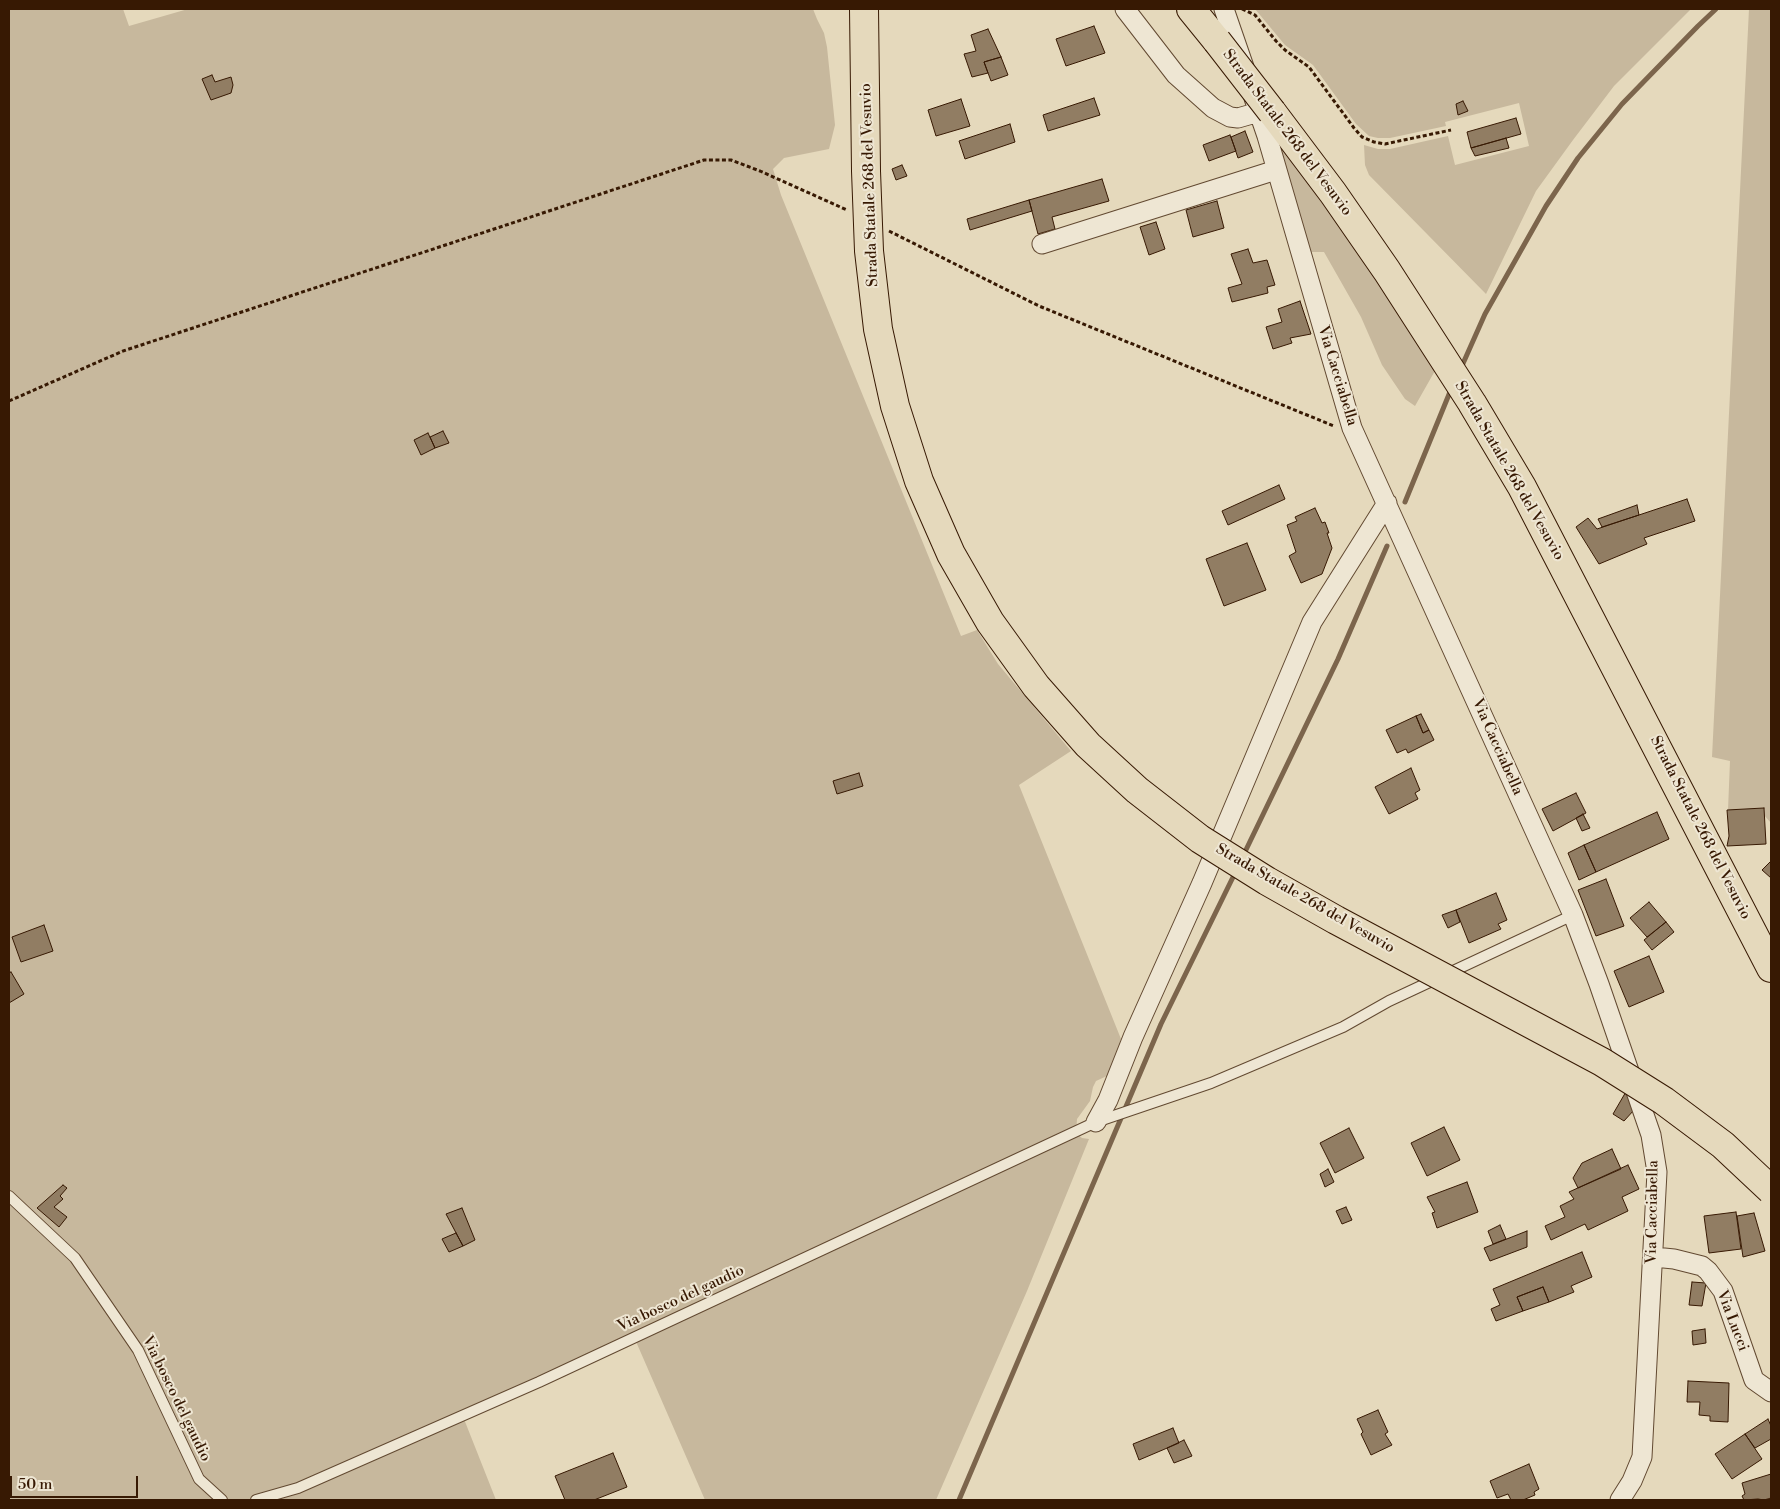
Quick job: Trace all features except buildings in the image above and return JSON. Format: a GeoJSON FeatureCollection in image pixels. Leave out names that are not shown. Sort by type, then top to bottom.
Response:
{"type":"FeatureCollection","features":[{"type":"Feature","properties":{"kind":"highway","name":"Strada Statale 268 del Vesuvio"},"geometry":{"type":"LineString","coordinates":[[864,9],[869,251],[878,329],[894,406],[919,482],[951,554],[990,622],[1036,686],[1088,745],[1137,790],[1200,839],[1267,881],[1327,915],[1602,1062],[1664,1101],[1716,1140],[1771,1190]]}},
{"type":"Feature","properties":{"kind":"highway","name":"Strada Statale 268 del Vesuvio"},"geometry":{"type":"LineString","coordinates":[[1191,9],[1217,41],[1266,112],[1360,232],[1472,403],[1522,487],[1771,968]]}},
{"type":"Feature","properties":{"kind":"street"},"geometry":{"type":"LineString","coordinates":[[1125,9],[1176,75],[1214,108],[1221,113],[1238,118],[1266,112]]}},
{"type":"Feature","properties":{"kind":"street","name":"Via Cacciabella"},"geometry":{"type":"LineString","coordinates":[[1225,10],[1266,112],[1276,170],[1355,435],[1573,915],[1651,1135],[1657,1172],[1642,1457],[1632,1481],[1620,1500]]}},
{"type":"Feature","properties":{"kind":"street"},"geometry":{"type":"LineString","coordinates":[[1042,244],[1276,170]]}},
{"type":"Feature","properties":{"kind":"street"},"geometry":{"type":"LineString","coordinates":[[1096,1122],[1108,1100],[1133,1037],[1202,883],[1312,622],[1387,503]]}},
{"type":"Feature","properties":{"kind":"street","name":"Via Lucci"},"geometry":{"type":"LineString","coordinates":[[1654,1257],[1674,1259],[1702,1266],[1708,1271],[1722,1291],[1754,1380],[1771,1392]]}},
{"type":"Feature","properties":{"kind":"lane","name":"Via bosco del gaudio"},"geometry":{"type":"LineString","coordinates":[[256,1500],[298,1488],[539,1382],[1096,1122],[1210,1084],[1343,1027],[1389,1001],[1573,915]]}},
{"type":"Feature","properties":{"kind":"lane","name":"Via bosco del gaudio"},"geometry":{"type":"LineString","coordinates":[[9,1196],[75,1258],[138,1350],[199,1480],[222,1500]]}},
{"type":"Feature","properties":{"kind":"path"},"geometry":{"type":"LineString","coordinates":[[1225,10],[1242,9],[1255,15],[1285,50],[1309,66],[1362,137],[1385,144],[1451,130]]}},
{"type":"Feature","properties":{"kind":"path"},"geometry":{"type":"LineString","coordinates":[[9,401],[123,351],[704,160],[731,160],[850,212]]}},
{"type":"Feature","properties":{"kind":"path"},"geometry":{"type":"LineString","coordinates":[[885,229],[1039,306],[1355,435]]}},
{"type":"Feature","properties":{"kind":"shaded area"},"geometry":{"type":"Polygon","coordinates":[[[9,9],[123,9],[129,26],[188,9],[813,9],[824,33],[827,47],[835,125],[829,149],[784,158],[773,169],[781,195],[961,636],[977,630],[998,664],[1071,751],[1019,785],[1121,1039],[1109,1075],[1096,1081],[1090,1101],[1077,1119],[1076,1133],[1082,1138],[1089,1139],[1027,1291],[936,1500],[705,1500],[634,1337],[462,1414],[496,1500],[9,1500],[9,9]]]}},
{"type":"Feature","properties":{"kind":"shaded area"},"geometry":{"type":"Polygon","coordinates":[[[1255,9],[1691,9],[1614,86],[1536,191],[1486,294],[1369,175],[1365,165],[1364,145],[1378,149],[1390,149],[1448,136],[1455,165],[1529,146],[1519,103],[1445,122],[1446,126],[1390,138],[1369,136],[1356,124],[1313,65],[1285,45],[1255,9]]]}},
{"type":"Feature","properties":{"kind":"shaded area"},"geometry":{"type":"Polygon","coordinates":[[[1749,9],[1771,9],[1771,823],[1763,814],[1728,810],[1730,761],[1712,757],[1749,9]]]}},
{"type":"Feature","properties":{"kind":"shaded area"},"geometry":{"type":"Polygon","coordinates":[[[1267,123],[1319,194],[1436,369],[1415,406],[1405,399],[1382,365],[1361,317],[1324,252],[1308,252],[1267,123]]]}},
{"type":"Feature","properties":{"kind":"waterway"},"geometry":{"type":"LineString","coordinates":[[1461,368],[1485,314],[1546,206],[1578,158],[1622,104],[1716,9]]}},
{"type":"Feature","properties":{"kind":"waterway"},"geometry":{"type":"LineString","coordinates":[[1405,502],[1452,387]]}},
{"type":"Feature","properties":{"kind":"waterway"},"geometry":{"type":"LineString","coordinates":[[1243,856],[1338,659],[1387,546]]}},
{"type":"Feature","properties":{"kind":"waterway"},"geometry":{"type":"LineString","coordinates":[[959,1500],[1161,1024],[1236,871]]}}]}
